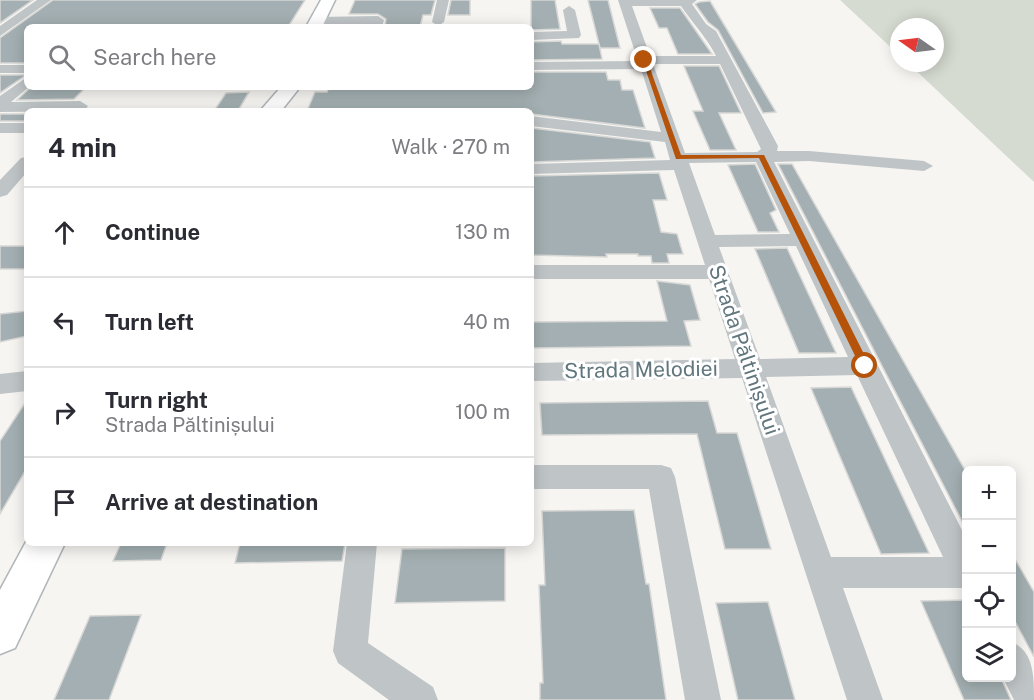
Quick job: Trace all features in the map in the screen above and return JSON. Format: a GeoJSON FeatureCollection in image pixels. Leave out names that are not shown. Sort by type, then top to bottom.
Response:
{"type":"FeatureCollection","features":[{"type":"Feature","properties":{"kind":"main road"},"geometry":{"type":"LineString","coordinates":[[315,24],[328,0]]}},
{"type":"Feature","properties":{"kind":"main road"},"geometry":{"type":"LineString","coordinates":[[273,101],[287,90]]}},
{"type":"Feature","properties":{"kind":"main road"},"geometry":{"type":"LineString","coordinates":[[0,633],[44,546]]}},
{"type":"Feature","properties":{"kind":"street"},"geometry":{"type":"LineString","coordinates":[[0,32],[45,0]]}},
{"type":"Feature","properties":{"kind":"street"},"geometry":{"type":"LineString","coordinates":[[438,22],[443,0]]}},
{"type":"Feature","properties":{"kind":"street"},"geometry":{"type":"LineString","coordinates":[[624,1],[688,1],[701,27],[710,31],[770,146],[770,151],[762,156]]}},
{"type":"Feature","properties":{"kind":"street","name":"Strada Păltinișului"},"geometry":{"type":"LineString","coordinates":[[624,1],[865,700]]}},
{"type":"Feature","properties":{"kind":"street"},"geometry":{"type":"LineString","coordinates":[[534,36],[574,35],[569,10]]}},
{"type":"Feature","properties":{"kind":"street"},"geometry":{"type":"LineString","coordinates":[[315,24],[378,20],[377,24]]}},
{"type":"Feature","properties":{"kind":"street"},"geometry":{"type":"LineString","coordinates":[[534,66],[724,60]]}},
{"type":"Feature","properties":{"kind":"street"},"geometry":{"type":"LineString","coordinates":[[0,69],[24,69]]}},
{"type":"Feature","properties":{"kind":"street"},"geometry":{"type":"LineString","coordinates":[[0,105],[24,84]]}},
{"type":"Feature","properties":{"kind":"street"},"geometry":{"type":"LineString","coordinates":[[0,105],[81,106],[79,108]]}},
{"type":"Feature","properties":{"kind":"street"},"geometry":{"type":"LineString","coordinates":[[534,122],[677,154]]}},
{"type":"Feature","properties":{"kind":"street"},"geometry":{"type":"LineString","coordinates":[[0,128],[24,128]]}},
{"type":"Feature","properties":{"kind":"street"},"geometry":{"type":"LineString","coordinates":[[534,169],[677,154],[809,156],[924,166]]}},
{"type":"Feature","properties":{"kind":"street"},"geometry":{"type":"LineString","coordinates":[[762,156],[962,563]]}},
{"type":"Feature","properties":{"kind":"street"},"geometry":{"type":"LineString","coordinates":[[0,191],[24,165]]}},
{"type":"Feature","properties":{"kind":"street"},"geometry":{"type":"LineString","coordinates":[[707,241],[802,240]]}},
{"type":"Feature","properties":{"kind":"street"},"geometry":{"type":"LineString","coordinates":[[534,272],[717,272]]}},
{"type":"Feature","properties":{"kind":"street","name":"Strada Melodiei"},"geometry":{"type":"LineString","coordinates":[[534,372],[865,366]]}},
{"type":"Feature","properties":{"kind":"street"},"geometry":{"type":"LineString","coordinates":[[0,384],[24,381]]}},
{"type":"Feature","properties":{"kind":"street"},"geometry":{"type":"LineString","coordinates":[[534,477],[661,477],[703,700]]}},
{"type":"Feature","properties":{"kind":"street"},"geometry":{"type":"LineString","coordinates":[[362,546],[350,651],[420,700]]}},
{"type":"Feature","properties":{"kind":"street"},"geometry":{"type":"LineString","coordinates":[[821,573],[962,571]]}},
{"type":"Feature","properties":{"kind":"street"},"geometry":{"type":"LineString","coordinates":[[1016,668],[1033,700]]}},
{"type":"Feature","properties":{"kind":"shaded area"},"geometry":{"type":"Polygon","coordinates":[[[840,0],[1034,0],[1034,182],[918,72],[944,72],[944,18],[890,18],[890,47],[840,0]]]}},
{"type":"Feature","properties":{"kind":"building"},"geometry":{"type":"Polygon","coordinates":[[[0,0],[33,0],[0,23],[0,0]]]}},
{"type":"Feature","properties":{"kind":"building"},"geometry":{"type":"Polygon","coordinates":[[[53,0],[305,0],[290,24],[24,24],[24,63],[0,63],[0,38],[53,0]]]}},
{"type":"Feature","properties":{"kind":"building"},"geometry":{"type":"Polygon","coordinates":[[[355,0],[435,0],[431,15],[423,15],[421,24],[385,24],[386,19],[378,14],[349,14],[355,0]]]}},
{"type":"Feature","properties":{"kind":"building"},"geometry":{"type":"Polygon","coordinates":[[[451,0],[470,0],[470,15],[448,15],[451,0]]]}},
{"type":"Feature","properties":{"kind":"building"},"geometry":{"type":"Polygon","coordinates":[[[531,0],[555,0],[560,29],[534,30],[534,24],[531,24],[531,0]]]}},
{"type":"Feature","properties":{"kind":"building"},"geometry":{"type":"Polygon","coordinates":[[[588,0],[608,0],[620,48],[600,48],[588,0]]]}},
{"type":"Feature","properties":{"kind":"building"},"geometry":{"type":"Polygon","coordinates":[[[710,1],[776,112],[763,113],[718,30],[708,22],[695,4],[710,1]]]}},
{"type":"Feature","properties":{"kind":"building"},"geometry":{"type":"Polygon","coordinates":[[[650,8],[680,8],[712,54],[678,54],[667,28],[659,28],[650,8]]]}},
{"type":"Feature","properties":{"kind":"building"},"geometry":{"type":"Polygon","coordinates":[[[534,42],[599,44],[602,59],[534,60],[534,42]]]}},
{"type":"Feature","properties":{"kind":"building"},"geometry":{"type":"Polygon","coordinates":[[[684,66],[719,66],[741,113],[719,113],[736,150],[710,150],[693,111],[703,111],[684,66]]]}},
{"type":"Feature","properties":{"kind":"building"},"geometry":{"type":"Polygon","coordinates":[[[534,72],[606,72],[608,80],[620,80],[622,90],[633,90],[645,128],[534,114],[534,108],[308,108],[315,92],[327,92],[328,90],[534,90],[534,72]]]}},
{"type":"Feature","properties":{"kind":"building"},"geometry":{"type":"Polygon","coordinates":[[[0,75],[24,75],[24,76],[0,93],[0,75]]]}},
{"type":"Feature","properties":{"kind":"building"},"geometry":{"type":"Polygon","coordinates":[[[28,90],[83,90],[74,99],[17,100],[28,90]]]}},
{"type":"Feature","properties":{"kind":"building"},"geometry":{"type":"Polygon","coordinates":[[[249,92],[240,108],[216,108],[226,93],[249,92]]]}},
{"type":"Feature","properties":{"kind":"building"},"geometry":{"type":"Polygon","coordinates":[[[0,114],[24,114],[24,121],[0,121],[0,114]]]}},
{"type":"Feature","properties":{"kind":"building"},"geometry":{"type":"Polygon","coordinates":[[[534,128],[650,142],[655,158],[534,162],[534,128]]]}},
{"type":"Feature","properties":{"kind":"building"},"geometry":{"type":"Polygon","coordinates":[[[755,164],[776,210],[770,213],[779,232],[758,232],[728,165],[755,164]]]}},
{"type":"Feature","properties":{"kind":"building"},"geometry":{"type":"Polygon","coordinates":[[[778,164],[792,164],[963,466],[962,521],[778,164]]]}},
{"type":"Feature","properties":{"kind":"building"},"geometry":{"type":"Polygon","coordinates":[[[659,173],[667,200],[653,200],[661,232],[677,234],[683,254],[667,254],[669,263],[652,263],[651,256],[638,256],[638,254],[606,254],[607,257],[534,255],[534,176],[659,173]]]}},
{"type":"Feature","properties":{"kind":"building"},"geometry":{"type":"Polygon","coordinates":[[[0,246],[24,246],[24,269],[0,269],[0,246]]]}},
{"type":"Feature","properties":{"kind":"building"},"geometry":{"type":"Polygon","coordinates":[[[787,248],[836,353],[799,353],[755,249],[787,248]]]}},
{"type":"Feature","properties":{"kind":"building"},"geometry":{"type":"Polygon","coordinates":[[[657,281],[690,285],[700,320],[684,321],[691,346],[534,348],[534,322],[667,321],[657,281]]]}},
{"type":"Feature","properties":{"kind":"building"},"geometry":{"type":"Polygon","coordinates":[[[24,311],[24,337],[0,342],[0,314],[24,311]]]}},
{"type":"Feature","properties":{"kind":"building"},"geometry":{"type":"Polygon","coordinates":[[[851,387],[929,553],[881,554],[811,388],[851,387]]]}},
{"type":"Feature","properties":{"kind":"building"},"geometry":{"type":"Polygon","coordinates":[[[708,401],[717,433],[737,433],[771,549],[725,549],[697,434],[542,435],[540,403],[708,401]]]}},
{"type":"Feature","properties":{"kind":"building"},"geometry":{"type":"Polygon","coordinates":[[[24,405],[24,473],[0,514],[0,441],[24,405]]]}},
{"type":"Feature","properties":{"kind":"building"},"geometry":{"type":"Polygon","coordinates":[[[634,510],[646,584],[649,584],[666,700],[540,700],[540,683],[543,683],[539,585],[545,585],[542,511],[634,510]]]}},
{"type":"Feature","properties":{"kind":"building"},"geometry":{"type":"Polygon","coordinates":[[[120,546],[166,546],[161,560],[113,561],[120,546]]]}},
{"type":"Feature","properties":{"kind":"building"},"geometry":{"type":"Polygon","coordinates":[[[239,546],[344,546],[342,561],[235,563],[239,546]]]}},
{"type":"Feature","properties":{"kind":"building"},"geometry":{"type":"Polygon","coordinates":[[[505,548],[505,601],[395,603],[402,549],[505,548]]]}},
{"type":"Feature","properties":{"kind":"building"},"geometry":{"type":"Polygon","coordinates":[[[1016,561],[1034,592],[1034,657],[1016,623],[1016,561]]]}},
{"type":"Feature","properties":{"kind":"building"},"geometry":{"type":"Polygon","coordinates":[[[962,600],[962,682],[1003,682],[1011,700],[964,700],[921,601],[962,600]]]}},
{"type":"Feature","properties":{"kind":"building"},"geometry":{"type":"Polygon","coordinates":[[[768,602],[795,700],[738,700],[716,603],[768,602]]]}},
{"type":"Feature","properties":{"kind":"building"},"geometry":{"type":"Polygon","coordinates":[[[141,615],[109,700],[54,700],[90,616],[141,615]]]}},
{"type":"Feature","properties":{"kind":"route"},"geometry":{"type":"LineString","coordinates":[[644,60],[678,158],[762,156],[865,366]]}}]}
